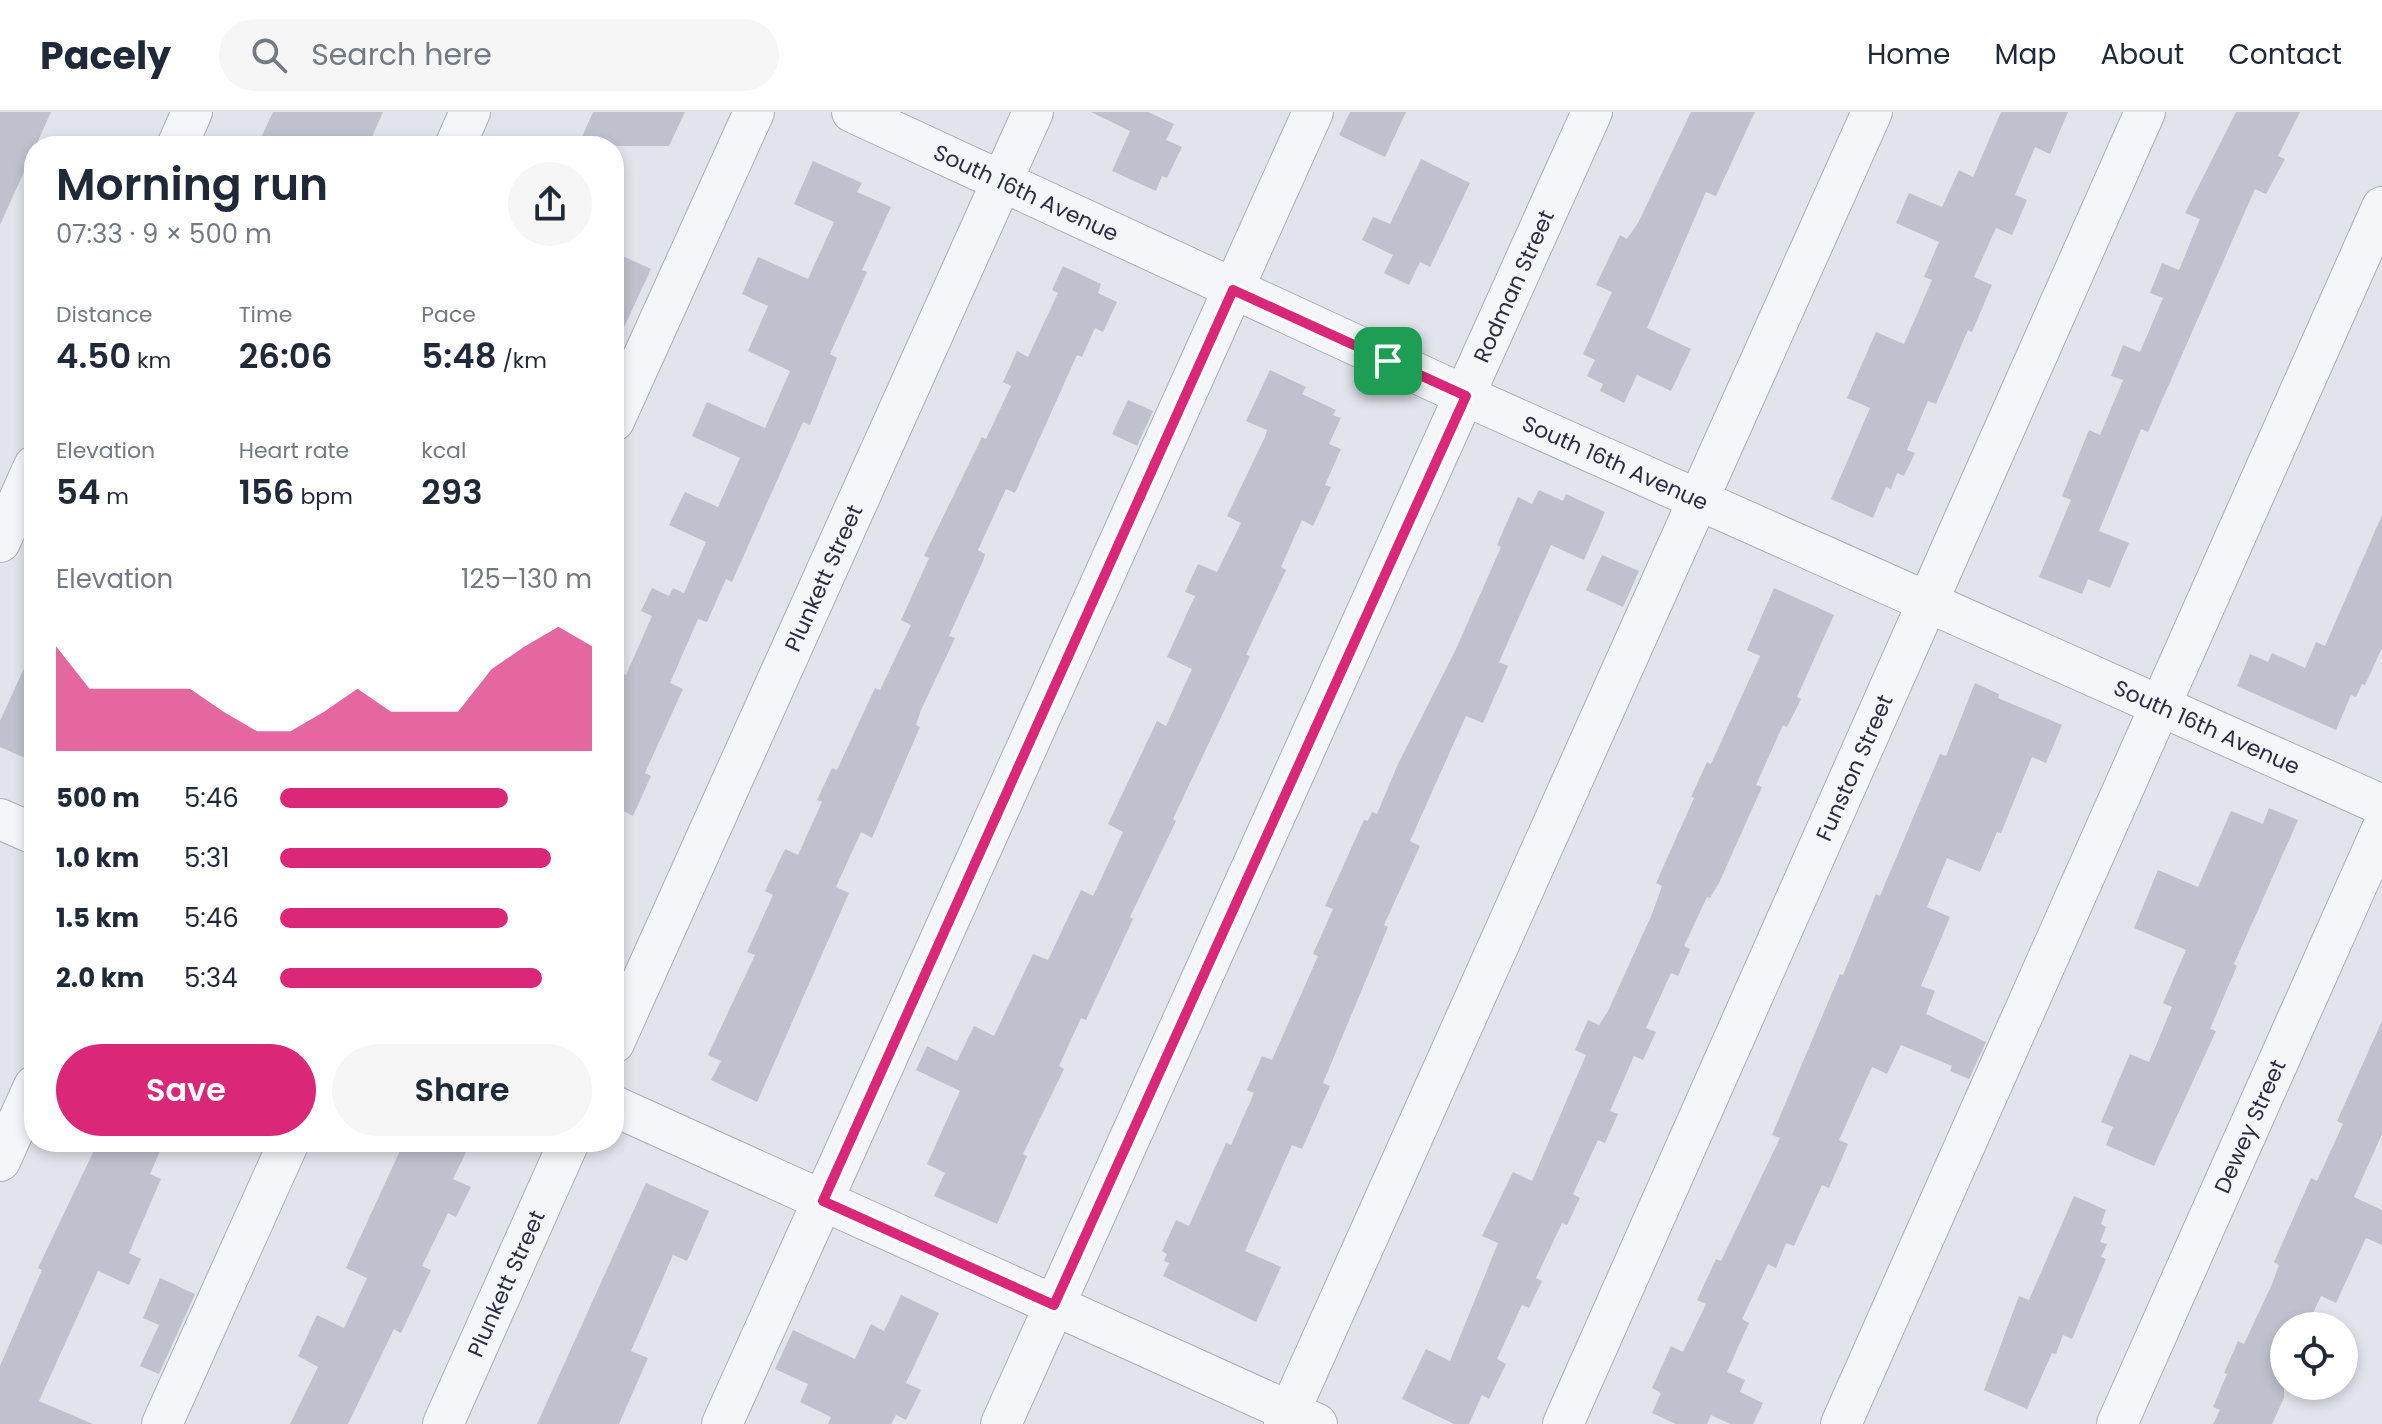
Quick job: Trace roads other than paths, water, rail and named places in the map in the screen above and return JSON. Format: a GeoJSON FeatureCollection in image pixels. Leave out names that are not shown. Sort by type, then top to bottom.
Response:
{"type":"FeatureCollection","features":[{"type":"Feature","properties":{"kind":"street"},"geometry":{"type":"LineString","coordinates":[[181,136],[192,112]]}},
{"type":"Feature","properties":{"kind":"street"},"geometry":{"type":"LineString","coordinates":[[459,136],[470,112]]}},
{"type":"Feature","properties":{"kind":"street"},"geometry":{"type":"LineString","coordinates":[[624,399],[754,112]]}},
{"type":"Feature","properties":{"kind":"street","name":"South 16th Avenue"},"geometry":{"type":"LineString","coordinates":[[852,112],[1001,184],[1466,396],[2382,805]]}},
{"type":"Feature","properties":{"kind":"street","name":"Plunkett Street"},"geometry":{"type":"LineString","coordinates":[[624,1021],[1033,112]]}},
{"type":"Feature","properties":{"kind":"street"},"geometry":{"type":"LineString","coordinates":[[722,1424],[1313,112]]}},
{"type":"Feature","properties":{"kind":"street","name":"Rodman Street"},"geometry":{"type":"LineString","coordinates":[[1001,1424],[1592,112]]}},
{"type":"Feature","properties":{"kind":"street"},"geometry":{"type":"LineString","coordinates":[[624,1111],[1054,1305],[1297,1420],[1697,499],[1872,112]]}},
{"type":"Feature","properties":{"kind":"street","name":"Funston Street"},"geometry":{"type":"LineString","coordinates":[[1563,1424],[2145,112]]}},
{"type":"Feature","properties":{"kind":"street"},"geometry":{"type":"LineString","coordinates":[[1841,1424],[2382,207]]}},
{"type":"Feature","properties":{"kind":"street"},"geometry":{"type":"LineString","coordinates":[[0,542],[24,488]]}},
{"type":"Feature","properties":{"kind":"street"},"geometry":{"type":"LineString","coordinates":[[0,819],[24,830]]}},
{"type":"Feature","properties":{"kind":"street","name":"Dewey Street"},"geometry":{"type":"LineString","coordinates":[[2117,1424],[2382,829]]}},
{"type":"Feature","properties":{"kind":"street"},"geometry":{"type":"LineString","coordinates":[[0,1161],[24,1108]]}},
{"type":"Feature","properties":{"kind":"street"},"geometry":{"type":"LineString","coordinates":[[162,1424],[284,1152]]}},
{"type":"Feature","properties":{"kind":"street","name":"Plunkett Street"},"geometry":{"type":"LineString","coordinates":[[443,1424],[565,1152]]}}]}
